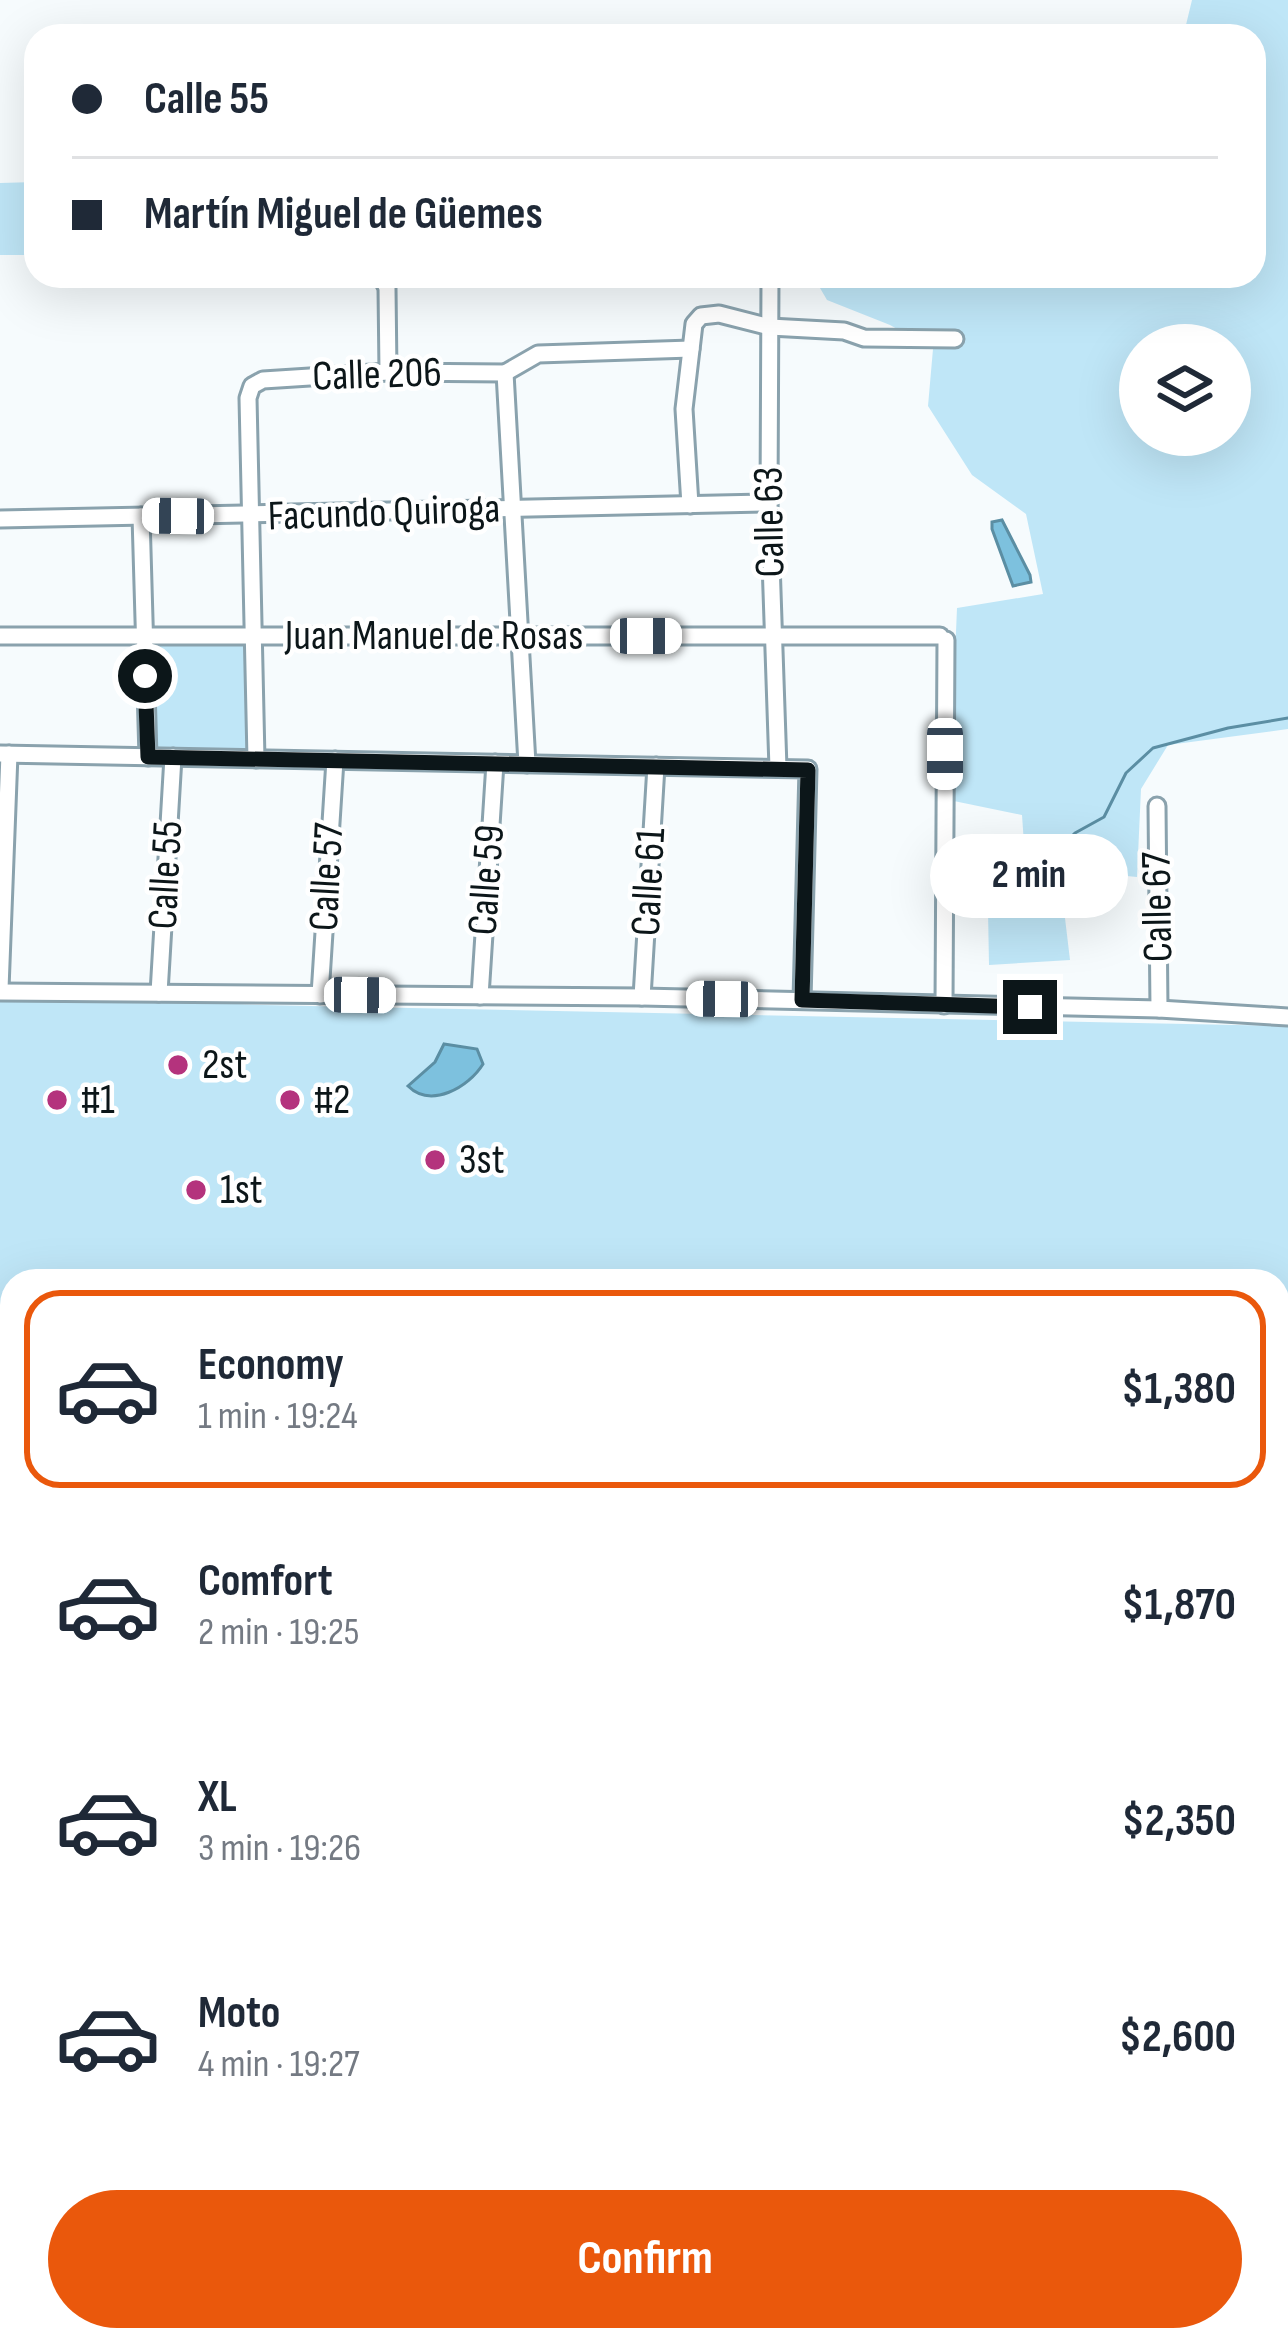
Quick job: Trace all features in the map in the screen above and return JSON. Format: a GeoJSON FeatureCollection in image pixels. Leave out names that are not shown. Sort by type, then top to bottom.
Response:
{"type":"FeatureCollection","features":[{"type":"Feature","properties":{"kind":"street"},"geometry":{"type":"LineString","coordinates":[[387,288],[388,372]]}},
{"type":"Feature","properties":{"kind":"street","name":"Calle 63"},"geometry":{"type":"LineString","coordinates":[[770,288],[769,502],[778,768]]}},
{"type":"Feature","properties":{"kind":"street"},"geometry":{"type":"LineString","coordinates":[[690,505],[684,409],[694,324],[700,316],[718,314],[770,327],[844,331],[863,338],[955,339]]}},
{"type":"Feature","properties":{"kind":"street"},"geometry":{"type":"LineString","coordinates":[[527,764],[505,373],[538,354],[691,349]]}},
{"type":"Feature","properties":{"kind":"street","name":"Calle 206"},"geometry":{"type":"LineString","coordinates":[[251,517],[248,398],[252,386],[263,380],[388,372],[505,373]]}},
{"type":"Feature","properties":{"kind":"street","name":"Facundo Quiroga"},"geometry":{"type":"LineString","coordinates":[[0,519],[769,502]]}},
{"type":"Feature","properties":{"kind":"street","name":"Calle 55"},"geometry":{"type":"LineString","coordinates":[[141,515],[148,757]]}},
{"type":"Feature","properties":{"kind":"street"},"geometry":{"type":"LineString","coordinates":[[251,517],[256,759]]}},
{"type":"Feature","properties":{"kind":"street","name":"Juan Manuel de Rosas"},"geometry":{"type":"LineString","coordinates":[[0,636],[943,638],[944,1005]]}},
{"type":"Feature","properties":{"kind":"street"},"geometry":{"type":"LineString","coordinates":[[802,1000],[808,770],[4,754],[0,991],[802,1000],[1288,1017]]}},
{"type":"Feature","properties":{"kind":"street","name":"Calle 55"},"geometry":{"type":"LineString","coordinates":[[159,993],[172,758]]}},
{"type":"Feature","properties":{"kind":"street","name":"Calle 57"},"geometry":{"type":"LineString","coordinates":[[320,994],[334,760]]}},
{"type":"Feature","properties":{"kind":"street","name":"Calle 59"},"geometry":{"type":"LineString","coordinates":[[480,996],[495,763]]}},
{"type":"Feature","properties":{"kind":"street","name":"Calle 61"},"geometry":{"type":"LineString","coordinates":[[642,997],[656,766]]}},
{"type":"Feature","properties":{"kind":"street","name":"Calle 67"},"geometry":{"type":"LineString","coordinates":[[1156,806],[1160,1009]]}},
{"type":"Feature","properties":{"kind":"shaded area"},"geometry":{"type":"Polygon","coordinates":[[[1192,0],[1288,0],[1288,729],[1168,745],[1141,789],[1137,877],[1096,873],[1062,893],[1070,960],[989,965],[988,910],[1028,901],[1022,815],[949,800],[957,608],[1043,594],[1026,514],[972,475],[928,406],[933,349],[890,325],[827,300],[820,288],[1266,288],[1266,24],[1186,24],[1192,0]]]}},
{"type":"Feature","properties":{"kind":"shaded area"},"geometry":{"type":"Polygon","coordinates":[[[24,182],[24,255],[0,255],[0,183],[24,182]]]}},
{"type":"Feature","properties":{"kind":"shaded area"},"geometry":{"type":"Polygon","coordinates":[[[1002,520],[1031,582],[1013,586],[992,529],[992,522],[1002,520]]]}},
{"type":"Feature","properties":{"kind":"shaded area"},"geometry":{"type":"Polygon","coordinates":[[[153,639],[247,639],[248,749],[154,750],[153,639]]]}},
{"type":"Feature","properties":{"kind":"shaded area"},"geometry":{"type":"Polygon","coordinates":[[[37,996],[261,1005],[1288,1026],[1288,1269],[0,1269],[0,999],[37,996]]]}},
{"type":"Feature","properties":{"kind":"shaded area"},"geometry":{"type":"Polygon","coordinates":[[[444,1044],[477,1049],[483,1064],[449,1092],[417,1093],[408,1086],[435,1062],[444,1044]]]}},
{"type":"Feature","properties":{"kind":"waterway"},"geometry":{"type":"LineString","coordinates":[[973,846],[1056,852],[1075,833],[1104,817],[1126,773],[1153,748],[1288,718]]}},
{"type":"Feature","properties":{"kind":"place","name":"2st"},"geometry":{"type":"Point","coordinates":[178,1065]}},
{"type":"Feature","properties":{"kind":"place","name":"#1"},"geometry":{"type":"Point","coordinates":[57,1100]}},
{"type":"Feature","properties":{"kind":"place","name":"#2"},"geometry":{"type":"Point","coordinates":[290,1100]}},
{"type":"Feature","properties":{"kind":"place","name":"3st"},"geometry":{"type":"Point","coordinates":[435,1160]}},
{"type":"Feature","properties":{"kind":"place","name":"1st"},"geometry":{"type":"Point","coordinates":[196,1190]}},
{"type":"Feature","properties":{"kind":"route"},"geometry":{"type":"LineString","coordinates":[[145,676],[148,757],[808,770],[802,1000],[1030,1007]]}}]}
